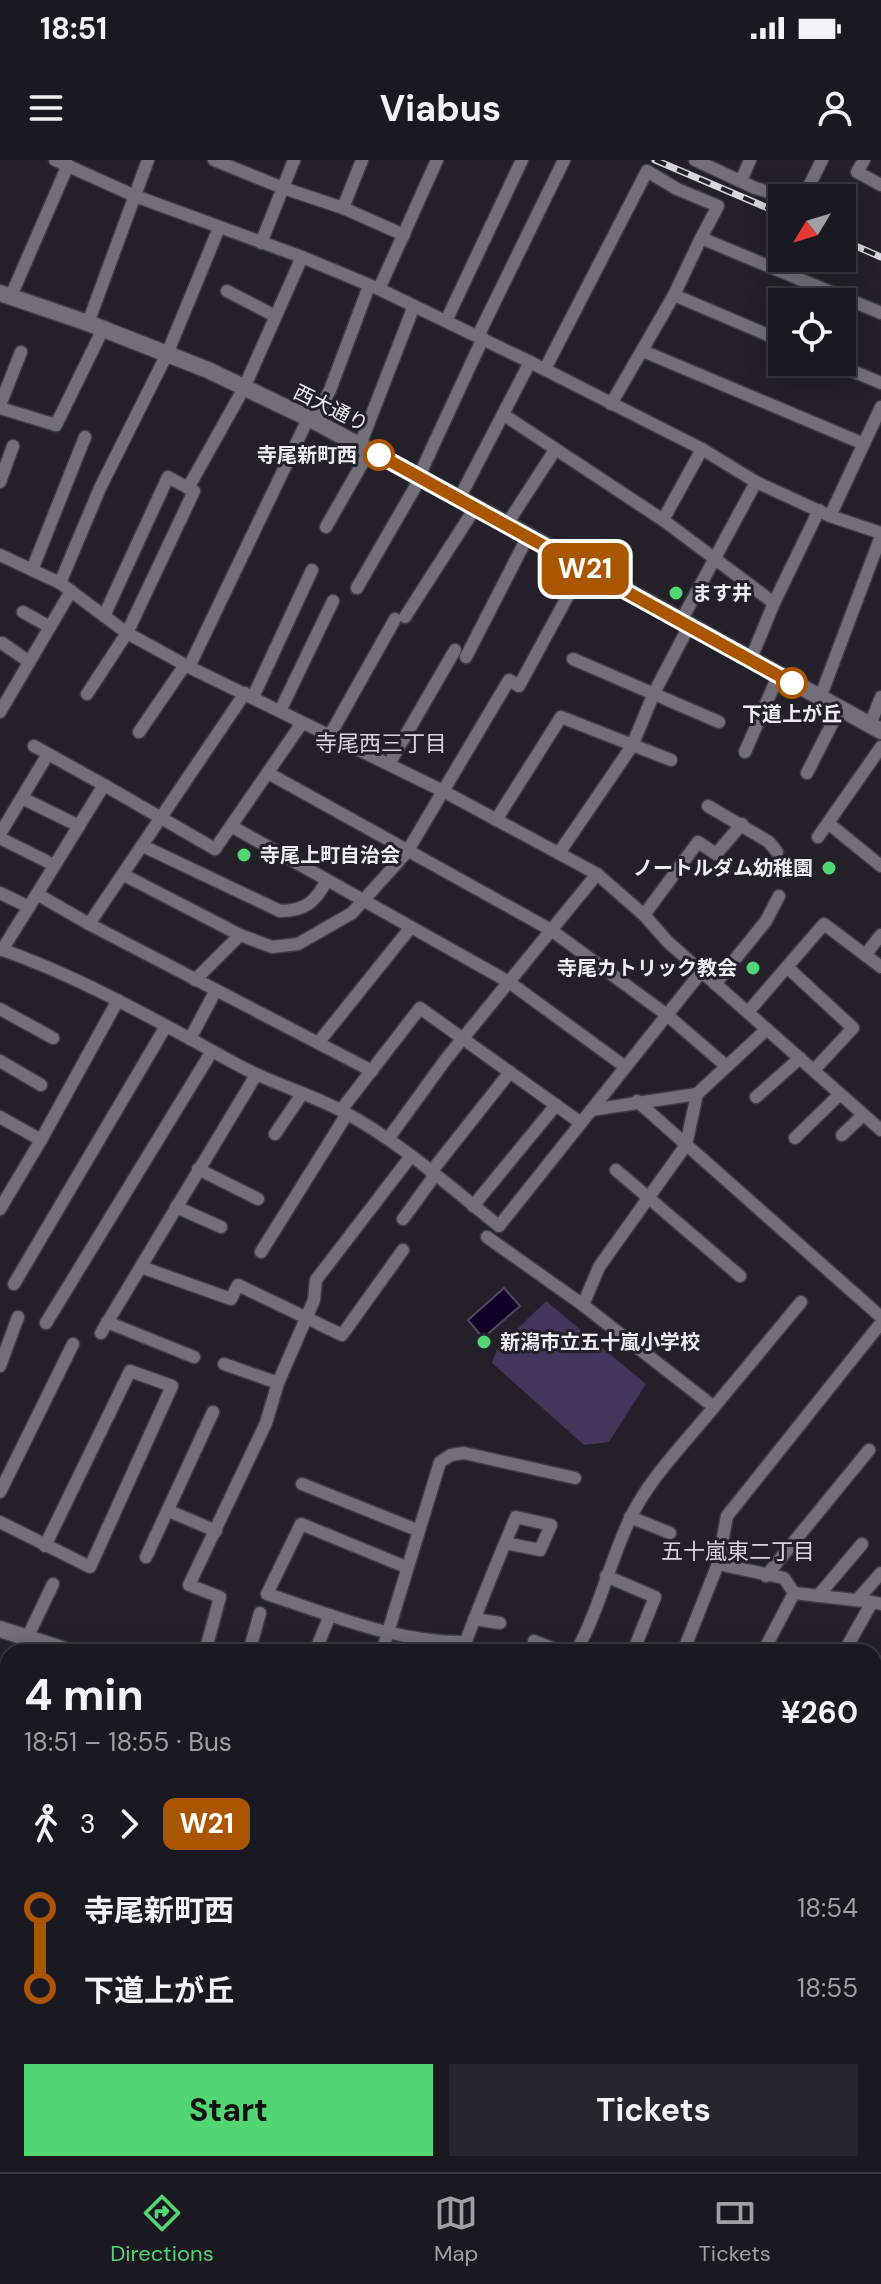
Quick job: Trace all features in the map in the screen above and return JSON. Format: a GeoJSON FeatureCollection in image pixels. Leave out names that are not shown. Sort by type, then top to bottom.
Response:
{"type":"FeatureCollection","features":[{"type":"Feature","properties":{"kind":"street"},"geometry":{"type":"LineString","coordinates":[[21,352],[0,406],[56,425],[96,326],[148,160]]}},
{"type":"Feature","properties":{"kind":"street"},"geometry":{"type":"LineString","coordinates":[[261,243],[294,160]]}},
{"type":"Feature","properties":{"kind":"street"},"geometry":{"type":"LineString","coordinates":[[343,208],[362,160]]}},
{"type":"Feature","properties":{"kind":"street"},"geometry":{"type":"LineString","coordinates":[[139,732],[187,666],[311,420],[330,390],[374,288],[404,235],[437,160]]}},
{"type":"Feature","properties":{"kind":"street"},"geometry":{"type":"LineString","coordinates":[[446,321],[522,160]]}},
{"type":"Feature","properties":{"kind":"street"},"geometry":{"type":"LineString","coordinates":[[357,588],[420,476],[480,337],[564,160]]}},
{"type":"Feature","properties":{"kind":"street"},"geometry":{"type":"LineString","coordinates":[[695,160],[768,190]]}},
{"type":"Feature","properties":{"kind":"street"},"geometry":{"type":"LineString","coordinates":[[741,181],[750,160]]}},
{"type":"Feature","properties":{"kind":"street"},"geometry":{"type":"LineString","coordinates":[[810,184],[822,160]]}},
{"type":"Feature","properties":{"kind":"street"},"geometry":{"type":"LineString","coordinates":[[864,160],[857,172],[881,185]]}},
{"type":"Feature","properties":{"kind":"street"},"geometry":{"type":"LineString","coordinates":[[218,161],[343,208],[404,235]]}},
{"type":"Feature","properties":{"kind":"street"},"geometry":{"type":"LineString","coordinates":[[6,294],[62,162],[135,196],[302,257],[414,306],[702,449],[756,482],[824,513],[881,534],[820,698]]}},
{"type":"Feature","properties":{"kind":"street"},"geometry":{"type":"LineString","coordinates":[[545,369],[647,171],[677,189],[718,206],[674,295],[611,404]]}},
{"type":"Feature","properties":{"kind":"street"},"geometry":{"type":"LineString","coordinates":[[1,707],[50,627],[100,488],[167,354],[219,228]]}},
{"type":"Feature","properties":{"kind":"street"},"geometry":{"type":"LineString","coordinates":[[701,238],[881,313]]}},
{"type":"Feature","properties":{"kind":"street"},"geometry":{"type":"LineString","coordinates":[[188,488],[244,388],[302,257]]}},
{"type":"Feature","properties":{"kind":"street"},"geometry":{"type":"LineString","coordinates":[[227,291],[275,316]]}},
{"type":"Feature","properties":{"kind":"street","name":"西大通り"},"geometry":{"type":"LineString","coordinates":[[6,294],[208,370],[311,420],[420,476],[876,728]]}},
{"type":"Feature","properties":{"kind":"street"},"geometry":{"type":"LineString","coordinates":[[674,295],[768,335]]}},
{"type":"Feature","properties":{"kind":"street"},"geometry":{"type":"LineString","coordinates":[[326,527],[365,448],[414,306]]}},
{"type":"Feature","properties":{"kind":"street"},"geometry":{"type":"LineString","coordinates":[[643,351],[864,444]]}},
{"type":"Feature","properties":{"kind":"street"},"geometry":{"type":"LineString","coordinates":[[459,499],[530,362]]}},
{"type":"Feature","properties":{"kind":"street"},"geometry":{"type":"LineString","coordinates":[[856,372],[881,383]]}},
{"type":"Feature","properties":{"kind":"street"},"geometry":{"type":"LineString","coordinates":[[750,661],[774,603],[864,444],[877,430],[881,407]]}},
{"type":"Feature","properties":{"kind":"street"},"geometry":{"type":"LineString","coordinates":[[504,415],[663,520],[774,603]]}},
{"type":"Feature","properties":{"kind":"street"},"geometry":{"type":"LineString","coordinates":[[32,570],[85,437]]}},
{"type":"Feature","properties":{"kind":"street"},"geometry":{"type":"LineString","coordinates":[[0,482],[13,446]]}},
{"type":"Feature","properties":{"kind":"street"},"geometry":{"type":"LineString","coordinates":[[663,520],[702,449]]}},
{"type":"Feature","properties":{"kind":"street"},"geometry":{"type":"LineString","coordinates":[[507,524],[555,450]]}},
{"type":"Feature","properties":{"kind":"street"},"geometry":{"type":"LineString","coordinates":[[87,694],[127,633],[194,491],[168,477],[104,616]]}},
{"type":"Feature","properties":{"kind":"street"},"geometry":{"type":"LineString","coordinates":[[559,853],[632,746],[685,623],[756,482]]}},
{"type":"Feature","properties":{"kind":"street"},"geometry":{"type":"LineString","coordinates":[[330,735],[400,618],[475,508]]}},
{"type":"Feature","properties":{"kind":"street"},"geometry":{"type":"LineString","coordinates":[[389,764],[461,653],[528,536]]}},
{"type":"Feature","properties":{"kind":"street"},"geometry":{"type":"LineString","coordinates":[[0,555],[65,587],[127,633],[187,666],[443,791],[597,874],[644,915],[668,942],[881,1130]]}},
{"type":"Feature","properties":{"kind":"street"},"geometry":{"type":"LineString","coordinates":[[124,875],[240,935],[272,947],[298,944],[352,913],[407,852],[509,680],[519,686],[583,568]]}},
{"type":"Feature","properties":{"kind":"street"},"geometry":{"type":"LineString","coordinates":[[89,924],[249,695],[312,570]]}},
{"type":"Feature","properties":{"kind":"street"},"geometry":{"type":"LineString","coordinates":[[280,711],[333,601]]}},
{"type":"Feature","properties":{"kind":"street"},"geometry":{"type":"LineString","coordinates":[[23,612],[50,627]]}},
{"type":"Feature","properties":{"kind":"street"},"geometry":{"type":"LineString","coordinates":[[2,643],[28,661]]}},
{"type":"Feature","properties":{"kind":"street"},"geometry":{"type":"LineString","coordinates":[[573,659],[719,722]]}},
{"type":"Feature","properties":{"kind":"street"},"geometry":{"type":"LineString","coordinates":[[745,752],[778,676]]}},
{"type":"Feature","properties":{"kind":"street"},"geometry":{"type":"LineString","coordinates":[[876,728],[881,697]]}},
{"type":"Feature","properties":{"kind":"street"},"geometry":{"type":"LineString","coordinates":[[807,773],[840,708]]}},
{"type":"Feature","properties":{"kind":"street"},"geometry":{"type":"LineString","coordinates":[[496,820],[561,717],[671,760]]}},
{"type":"Feature","properties":{"kind":"street"},"geometry":{"type":"LineString","coordinates":[[34,746],[215,849],[302,723]]}},
{"type":"Feature","properties":{"kind":"street"},"geometry":{"type":"LineString","coordinates":[[818,837],[881,747]]}},
{"type":"Feature","properties":{"kind":"street"},"geometry":{"type":"LineString","coordinates":[[48,754],[0,836],[54,865]]}},
{"type":"Feature","properties":{"kind":"street"},"geometry":{"type":"LineString","coordinates":[[268,773],[551,930],[667,1015],[725,1065]]}},
{"type":"Feature","properties":{"kind":"street"},"geometry":{"type":"LineString","coordinates":[[104,785],[1,950],[29,959],[118,1000],[256,1075],[344,1112],[388,1139],[499,1226],[702,971]]}},
{"type":"Feature","properties":{"kind":"street"},"geometry":{"type":"LineString","coordinates":[[22,798],[79,826]]}},
{"type":"Feature","properties":{"kind":"street"},"geometry":{"type":"LineString","coordinates":[[708,806],[742,824],[769,842],[777,852]]}},
{"type":"Feature","properties":{"kind":"street"},"geometry":{"type":"LineString","coordinates":[[828,823],[881,866]]}},
{"type":"Feature","properties":{"kind":"street"},"geometry":{"type":"LineString","coordinates":[[644,915],[698,842],[716,854],[742,824]]}},
{"type":"Feature","properties":{"kind":"street"},"geometry":{"type":"LineString","coordinates":[[231,826],[509,982],[624,1066]]}},
{"type":"Feature","properties":{"kind":"street"},"geometry":{"type":"LineString","coordinates":[[143,846],[280,911],[293,911],[317,898],[327,880]]}},
{"type":"Feature","properties":{"kind":"street"},"geometry":{"type":"LineString","coordinates":[[388,1139],[464,1038],[597,874]]}},
{"type":"Feature","properties":{"kind":"street"},"geometry":{"type":"LineString","coordinates":[[0,893],[29,907]]}},
{"type":"Feature","properties":{"kind":"street"},"geometry":{"type":"LineString","coordinates":[[37,894],[372,1071]]}},
{"type":"Feature","properties":{"kind":"street"},"geometry":{"type":"LineString","coordinates":[[715,984],[766,921],[779,896]]}},
{"type":"Feature","properties":{"kind":"street"},"geometry":{"type":"LineString","coordinates":[[748,1012],[824,924],[881,967]]}},
{"type":"Feature","properties":{"kind":"street"},"geometry":{"type":"LineString","coordinates":[[318,1043],[411,927]]}},
{"type":"Feature","properties":{"kind":"street"},"geometry":{"type":"LineString","coordinates":[[195,980],[240,935]]}},
{"type":"Feature","properties":{"kind":"street"},"geometry":{"type":"LineString","coordinates":[[865,955],[881,935]]}},
{"type":"Feature","properties":{"kind":"street"},"geometry":{"type":"LineString","coordinates":[[787,967],[853,1028],[814,1070]]}},
{"type":"Feature","properties":{"kind":"street"},"geometry":{"type":"LineString","coordinates":[[190,1039],[216,990]]}},
{"type":"Feature","properties":{"kind":"street"},"geometry":{"type":"LineString","coordinates":[[0,1209],[118,1000]]}},
{"type":"Feature","properties":{"kind":"street"},"geometry":{"type":"LineString","coordinates":[[261,1252],[344,1112],[420,1008],[581,1123]]}},
{"type":"Feature","properties":{"kind":"street"},"geometry":{"type":"LineString","coordinates":[[0,1009],[53,1038]]}},
{"type":"Feature","properties":{"kind":"street"},"geometry":{"type":"LineString","coordinates":[[14,1284],[166,1026]]}},
{"type":"Feature","properties":{"kind":"street"},"geometry":{"type":"LineString","coordinates":[[583,1305],[599,1267],[686,1145],[697,1094],[767,1029]]}},
{"type":"Feature","properties":{"kind":"street"},"geometry":{"type":"LineString","coordinates":[[46,1323],[212,1051]]}},
{"type":"Feature","properties":{"kind":"street"},"geometry":{"type":"LineString","coordinates":[[756,1097],[800,1058]]}},
{"type":"Feature","properties":{"kind":"street"},"geometry":{"type":"LineString","coordinates":[[0,1061],[41,1085]]}},
{"type":"Feature","properties":{"kind":"street"},"geometry":{"type":"LineString","coordinates":[[403,1219],[510,1072]]}},
{"type":"Feature","properties":{"kind":"street"},"geometry":{"type":"LineString","coordinates":[[194,1357],[104,1328],[256,1075]]}},
{"type":"Feature","properties":{"kind":"street"},"geometry":{"type":"LineString","coordinates":[[275,1134],[302,1094]]}},
{"type":"Feature","properties":{"kind":"street"},"geometry":{"type":"LineString","coordinates":[[591,1110],[697,1094]]}},
{"type":"Feature","properties":{"kind":"street"},"geometry":{"type":"LineString","coordinates":[[795,1138],[840,1094]]}},
{"type":"Feature","properties":{"kind":"street"},"geometry":{"type":"LineString","coordinates":[[637,1101],[881,1320],[727,1516],[718,1564],[686,1644]]}},
{"type":"Feature","properties":{"kind":"street"},"geometry":{"type":"LineString","coordinates":[[473,1206],[556,1105]]}},
{"type":"Feature","properties":{"kind":"street"},"geometry":{"type":"LineString","coordinates":[[842,1135],[863,1115]]}},
{"type":"Feature","properties":{"kind":"street"},"geometry":{"type":"LineString","coordinates":[[0,1117],[41,1140]]}},
{"type":"Feature","properties":{"kind":"street"},"geometry":{"type":"LineString","coordinates":[[207,1644],[220,1597],[189,1585],[266,1423],[278,1383],[314,1300],[316,1280],[411,1156]]}},
{"type":"Feature","properties":{"kind":"street"},"geometry":{"type":"LineString","coordinates":[[198,1169],[258,1199]]}},
{"type":"Feature","properties":{"kind":"street"},"geometry":{"type":"LineString","coordinates":[[616,1170],[740,1276]]}},
{"type":"Feature","properties":{"kind":"street"},"geometry":{"type":"LineString","coordinates":[[176,1207],[221,1227]]}},
{"type":"Feature","properties":{"kind":"street"},"geometry":{"type":"LineString","coordinates":[[487,1237],[583,1305],[714,1407]]}},
{"type":"Feature","properties":{"kind":"street"},"geometry":{"type":"LineString","coordinates":[[141,1267],[231,1299],[238,1285],[342,1335],[403,1250]]}},
{"type":"Feature","properties":{"kind":"street"},"geometry":{"type":"LineString","coordinates":[[580,1644],[630,1517],[656,1478],[801,1302]]}},
{"type":"Feature","properties":{"kind":"street"},"geometry":{"type":"LineString","coordinates":[[0,1366],[18,1317]]}},
{"type":"Feature","properties":{"kind":"street"},"geometry":{"type":"LineString","coordinates":[[0,1492],[73,1344]]}},
{"type":"Feature","properties":{"kind":"street"},"geometry":{"type":"LineString","coordinates":[[224,1364],[278,1383]]}},
{"type":"Feature","properties":{"kind":"street"},"geometry":{"type":"LineString","coordinates":[[0,1522],[45,1546],[90,1567],[172,1386],[130,1371],[45,1546]]}},
{"type":"Feature","properties":{"kind":"street"},"geometry":{"type":"LineString","coordinates":[[146,1557],[213,1412]]}},
{"type":"Feature","properties":{"kind":"street"},"geometry":{"type":"LineString","coordinates":[[766,1576],[869,1450]]}},
{"type":"Feature","properties":{"kind":"street"},"geometry":{"type":"LineString","coordinates":[[385,1644],[440,1462],[451,1455],[464,1453],[575,1478]]}},
{"type":"Feature","properties":{"kind":"street"},"geometry":{"type":"LineString","coordinates":[[302,1484],[417,1530]]}},
{"type":"Feature","properties":{"kind":"street"},"geometry":{"type":"LineString","coordinates":[[169,1511],[216,1531]]}},
{"type":"Feature","properties":{"kind":"street"},"geometry":{"type":"LineString","coordinates":[[630,1517],[670,1533]]}},
{"type":"Feature","properties":{"kind":"street"},"geometry":{"type":"LineString","coordinates":[[406,1567],[301,1524],[267,1594],[388,1633],[447,1644]]}},
{"type":"Feature","properties":{"kind":"street"},"geometry":{"type":"LineString","coordinates":[[465,1644],[505,1543]]}},
{"type":"Feature","properties":{"kind":"street"},"geometry":{"type":"LineString","coordinates":[[818,1596],[862,1544]]}},
{"type":"Feature","properties":{"kind":"street"},"geometry":{"type":"LineString","coordinates":[[718,1564],[784,1578],[794,1593],[877,1603],[849,1644]]}},
{"type":"Feature","properties":{"kind":"street"},"geometry":{"type":"LineString","coordinates":[[857,1600],[881,1573]]}},
{"type":"Feature","properties":{"kind":"street"},"geometry":{"type":"LineString","coordinates":[[606,1576],[655,1597],[636,1644]]}},
{"type":"Feature","properties":{"kind":"street"},"geometry":{"type":"LineString","coordinates":[[27,1638],[53,1584]]}},
{"type":"Feature","properties":{"kind":"street"},"geometry":{"type":"LineString","coordinates":[[767,1644],[794,1593]]}},
{"type":"Feature","properties":{"kind":"street"},"geometry":{"type":"LineString","coordinates":[[251,1644],[260,1613]]}},
{"type":"Feature","properties":{"kind":"street"},"geometry":{"type":"LineString","coordinates":[[318,1644],[330,1615]]}},
{"type":"Feature","properties":{"kind":"street"},"geometry":{"type":"LineString","coordinates":[[474,1619],[500,1623]]}},
{"type":"Feature","properties":{"kind":"street"},"geometry":{"type":"LineString","coordinates":[[0,1629],[46,1644]]}},
{"type":"Feature","properties":{"kind":"street"},"geometry":{"type":"LineString","coordinates":[[534,1641],[542,1644]]}},
{"type":"Feature","properties":{"kind":"shaded area"},"geometry":{"type":"Polygon","coordinates":[[[504,1288],[520,1306],[483,1338],[468,1320],[504,1288]]]}},
{"type":"Feature","properties":{"kind":"shaded area"},"geometry":{"type":"Polygon","coordinates":[[[546,1301],[646,1384],[609,1442],[584,1445],[492,1363],[497,1349],[546,1301]]]}},
{"type":"Feature","properties":{"kind":"railway"},"geometry":{"type":"LineString","coordinates":[[655,160],[768,208]]}},
{"type":"Feature","properties":{"kind":"railway"},"geometry":{"type":"LineString","coordinates":[[856,246],[881,257]]}},
{"type":"Feature","properties":{"kind":"bus line","name":"W21"},"geometry":{"type":"LineString","coordinates":[[379,455],[792,683]]}},
{"type":"Feature","properties":{"kind":"place","name":"寺尾新町西"},"geometry":{"type":"Point","coordinates":[379,455]}},
{"type":"Feature","properties":{"kind":"place","name":"ます井"},"geometry":{"type":"Point","coordinates":[676,593]}},
{"type":"Feature","properties":{"kind":"place","name":"下道上が丘"},"geometry":{"type":"Point","coordinates":[792,683]}},
{"type":"Feature","properties":{"kind":"place","name":"寺尾上町自治会"},"geometry":{"type":"Point","coordinates":[244,855]}},
{"type":"Feature","properties":{"kind":"place","name":"ノートルダム幼稚園"},"geometry":{"type":"Point","coordinates":[829,868]}},
{"type":"Feature","properties":{"kind":"place","name":"寺尾カトリック教会"},"geometry":{"type":"Point","coordinates":[753,968]}},
{"type":"Feature","properties":{"kind":"place","name":"新潟市立五十嵐小学校"},"geometry":{"type":"Point","coordinates":[484,1342]}},
{"type":"Feature","properties":{"kind":"district","name":"寺尾西三丁目"},"geometry":{"type":"Point","coordinates":[381,743]}},
{"type":"Feature","properties":{"kind":"district","name":"五十嵐東二丁目"},"geometry":{"type":"Point","coordinates":[738,1551]}}]}
